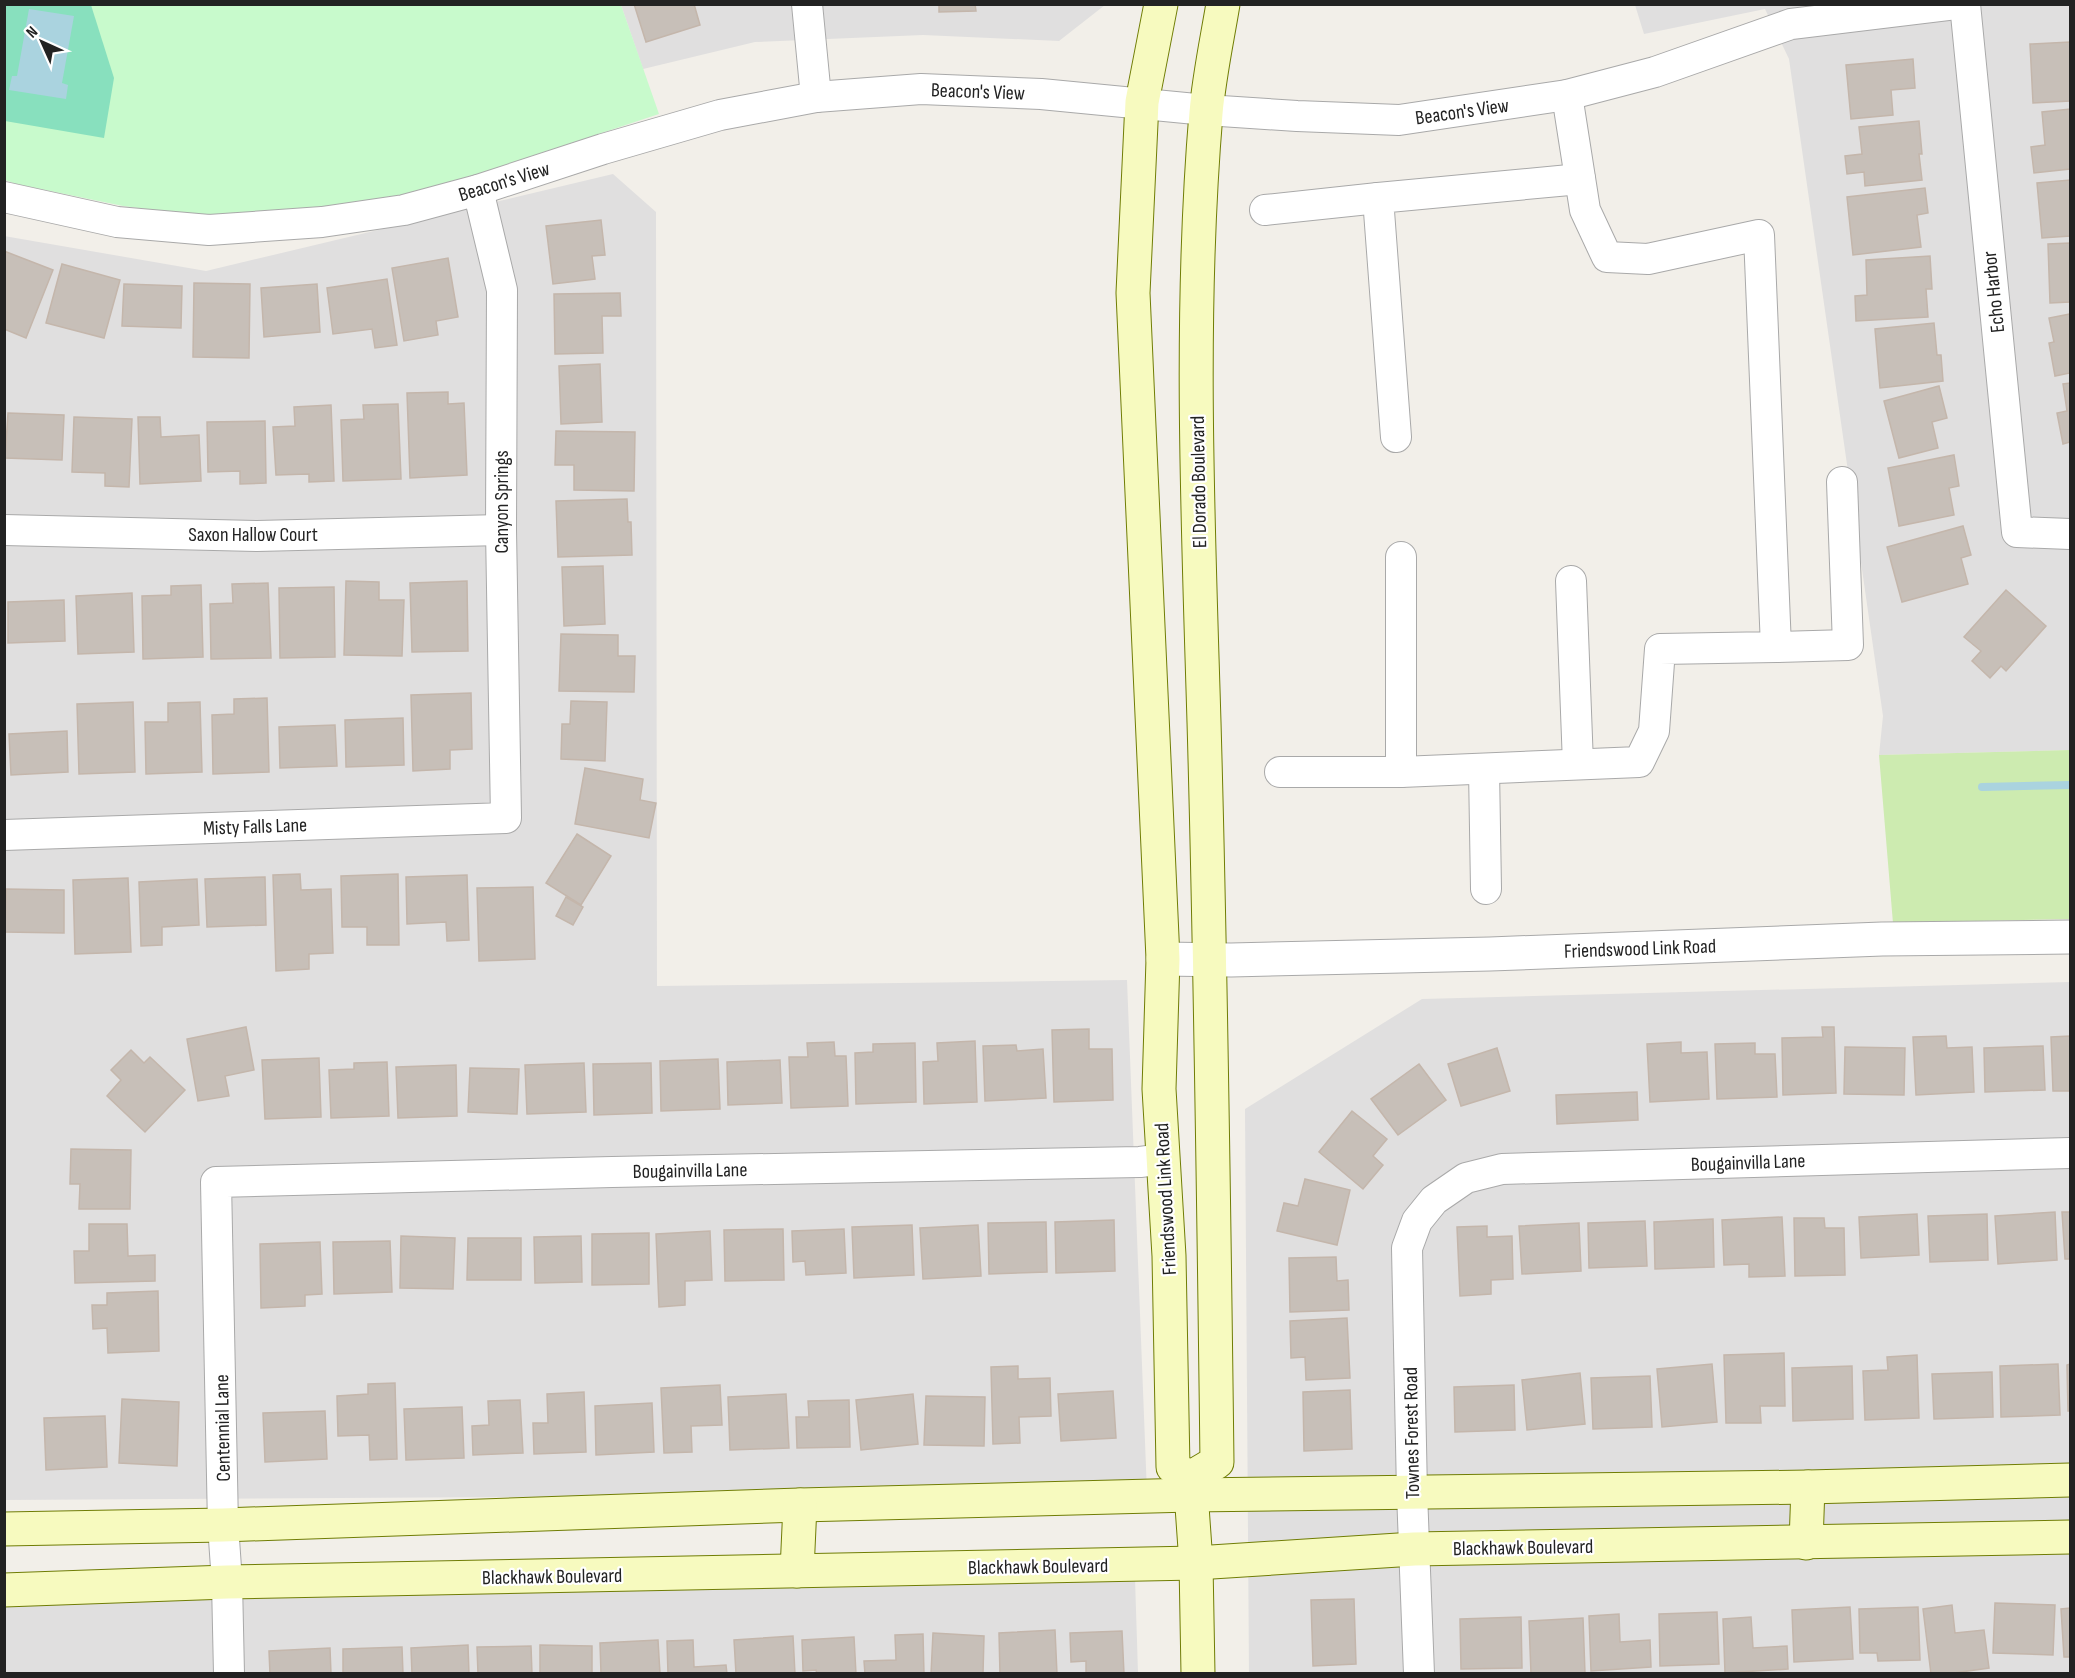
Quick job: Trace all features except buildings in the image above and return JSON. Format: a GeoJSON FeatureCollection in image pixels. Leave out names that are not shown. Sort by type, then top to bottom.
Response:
{"type":"FeatureCollection","features":[{"type":"Feature","properties":{"kind":"main road"},"geometry":{"type":"LineString","coordinates":[[1161,4],[1143,102],[1133,293],[1163,959]]}},
{"type":"Feature","properties":{"kind":"main road","name":"El Dorado Boulevard"},"geometry":{"type":"LineString","coordinates":[[1210,961],[1198,509],[1199,242],[1206,110],[1223,4]]}},
{"type":"Feature","properties":{"kind":"main road","name":"Friendswood Link Road"},"geometry":{"type":"LineString","coordinates":[[1163,959],[1159,1089],[1169,1256],[1173,1467],[1190,1486]]}},
{"type":"Feature","properties":{"kind":"main road"},"geometry":{"type":"LineString","coordinates":[[1190,1486],[1217,1462],[1210,961]]}},
{"type":"Feature","properties":{"kind":"main road"},"geometry":{"type":"LineString","coordinates":[[4,1528],[223,1525],[800,1505],[1190,1486],[1412,1493],[1808,1487],[2070,1480]]}},
{"type":"Feature","properties":{"kind":"main road"},"geometry":{"type":"LineString","coordinates":[[1190,1486],[1196,1563],[1198,1674]]}},
{"type":"Feature","properties":{"kind":"main road"},"geometry":{"type":"LineString","coordinates":[[1806,1543],[1808,1487]]}},
{"type":"Feature","properties":{"kind":"main road"},"geometry":{"type":"LineString","coordinates":[[797,1571],[800,1505]]}},
{"type":"Feature","properties":{"kind":"main road","name":"Blackhawk Boulevard"},"geometry":{"type":"LineString","coordinates":[[4,1590],[227,1582],[1196,1563],[1414,1549],[2070,1537]]}},
{"type":"Feature","properties":{"kind":"street"},"geometry":{"type":"LineString","coordinates":[[807,4],[816,98]]}},
{"type":"Feature","properties":{"kind":"street","name":"Beacon's View"},"geometry":{"type":"LineString","coordinates":[[4,197],[117,222],[209,230],[322,222],[404,210],[478,190],[603,148],[720,115],[816,98],[921,89],[1041,93],[1206,110],[1399,120],[1567,94],[1655,72],[1790,14],[1956,4]]}},
{"type":"Feature","properties":{"kind":"street","name":"Echo Harbor"},"geometry":{"type":"LineString","coordinates":[[1965,4],[2017,532],[2068,534]]}},
{"type":"Feature","properties":{"kind":"street"},"geometry":{"type":"LineString","coordinates":[[1567,94],[1585,210],[1608,257],[1648,259],[1759,235],[1776,646]]}},
{"type":"Feature","properties":{"kind":"street"},"geometry":{"type":"LineString","coordinates":[[1265,210],[1580,179]]}},
{"type":"Feature","properties":{"kind":"street","name":"Canyon Springs"},"geometry":{"type":"LineString","coordinates":[[478,190],[502,290],[501,530],[506,818]]}},
{"type":"Feature","properties":{"kind":"street"},"geometry":{"type":"LineString","coordinates":[[1378,198],[1396,437]]}},
{"type":"Feature","properties":{"kind":"street"},"geometry":{"type":"LineString","coordinates":[[1280,772],[1401,772],[1639,762],[1654,730],[1660,649],[1848,645],[1842,482]]}},
{"type":"Feature","properties":{"kind":"street","name":"Saxon Hallow Court"},"geometry":{"type":"LineString","coordinates":[[4,530],[257,536],[501,530]]}},
{"type":"Feature","properties":{"kind":"street"},"geometry":{"type":"LineString","coordinates":[[1401,557],[1401,772]]}},
{"type":"Feature","properties":{"kind":"street"},"geometry":{"type":"LineString","coordinates":[[1571,581],[1578,764]]}},
{"type":"Feature","properties":{"kind":"street"},"geometry":{"type":"LineString","coordinates":[[1484,769],[1486,889]]}},
{"type":"Feature","properties":{"kind":"street","name":"Misty Falls Lane"},"geometry":{"type":"LineString","coordinates":[[4,835],[506,818]]}},
{"type":"Feature","properties":{"kind":"street","name":"Friendswood Link Road"},"geometry":{"type":"LineString","coordinates":[[1163,959],[1210,961],[1514,953],[1882,939],[2070,937]]}},
{"type":"Feature","properties":{"kind":"street","name":"Bougainvilla Lane"},"geometry":{"type":"LineString","coordinates":[[1434,1200],[1466,1179],[1502,1169],[2070,1152]]}},
{"type":"Feature","properties":{"kind":"street","name":"Bougainvilla Lane"},"geometry":{"type":"LineString","coordinates":[[216,1182],[1140,1162],[1164,1159]]}},
{"type":"Feature","properties":{"kind":"street","name":"Centennial Lane"},"geometry":{"type":"LineString","coordinates":[[216,1182],[223,1525],[229,1674]]}},
{"type":"Feature","properties":{"kind":"street","name":"Townes Forest Road"},"geometry":{"type":"LineString","coordinates":[[1419,1674],[1412,1493],[1407,1248],[1417,1221],[1434,1200]]}},
{"type":"Feature","properties":{"kind":"shaded area"},"geometry":{"type":"Polygon","coordinates":[[[621,5],[1105,5],[1059,41],[923,35],[755,42],[643,69],[621,5]]]}},
{"type":"Feature","properties":{"kind":"shaded area"},"geometry":{"type":"Polygon","coordinates":[[[1635,5],[2070,5],[2070,750],[1879,755],[1883,716],[1789,59],[1765,9],[1644,34],[1635,5]]]}},
{"type":"Feature","properties":{"kind":"shaded area"},"geometry":{"type":"Polygon","coordinates":[[[613,174],[656,212],[657,986],[1127,980],[1147,1493],[5,1500],[4,236],[206,271],[613,174]]]}},
{"type":"Feature","properties":{"kind":"shaded area"},"geometry":{"type":"Polygon","coordinates":[[[2070,982],[2070,1673],[1249,1673],[1245,1109],[1422,999],[2070,982]]]}},
{"type":"Feature","properties":{"kind":"shaded area"},"geometry":{"type":"Polygon","coordinates":[[[1135,1579],[1138,1673],[5,1673],[4,1604],[1135,1579]]]}},
{"type":"Feature","properties":{"kind":"green space"},"geometry":{"type":"Polygon","coordinates":[[[4,5],[621,5],[659,114],[448,184],[355,207],[209,217],[123,206],[5,180],[4,5]]]}},
{"type":"Feature","properties":{"kind":"green space"},"geometry":{"type":"Polygon","coordinates":[[[4,5],[91,5],[114,78],[104,138],[5,121],[4,5]]]}},
{"type":"Feature","properties":{"kind":"green space"},"geometry":{"type":"Polygon","coordinates":[[[2070,750],[2070,919],[1893,923],[1879,755],[2070,750]]]}},
{"type":"Feature","properties":{"kind":"water"},"geometry":{"type":"Polygon","coordinates":[[[29,9],[74,16],[62,83],[68,85],[66,99],[9,90],[12,76],[17,76],[29,9]]]}},
{"type":"Feature","properties":{"kind":"waterway"},"geometry":{"type":"LineString","coordinates":[[1982,787],[2070,785]]}}]}
